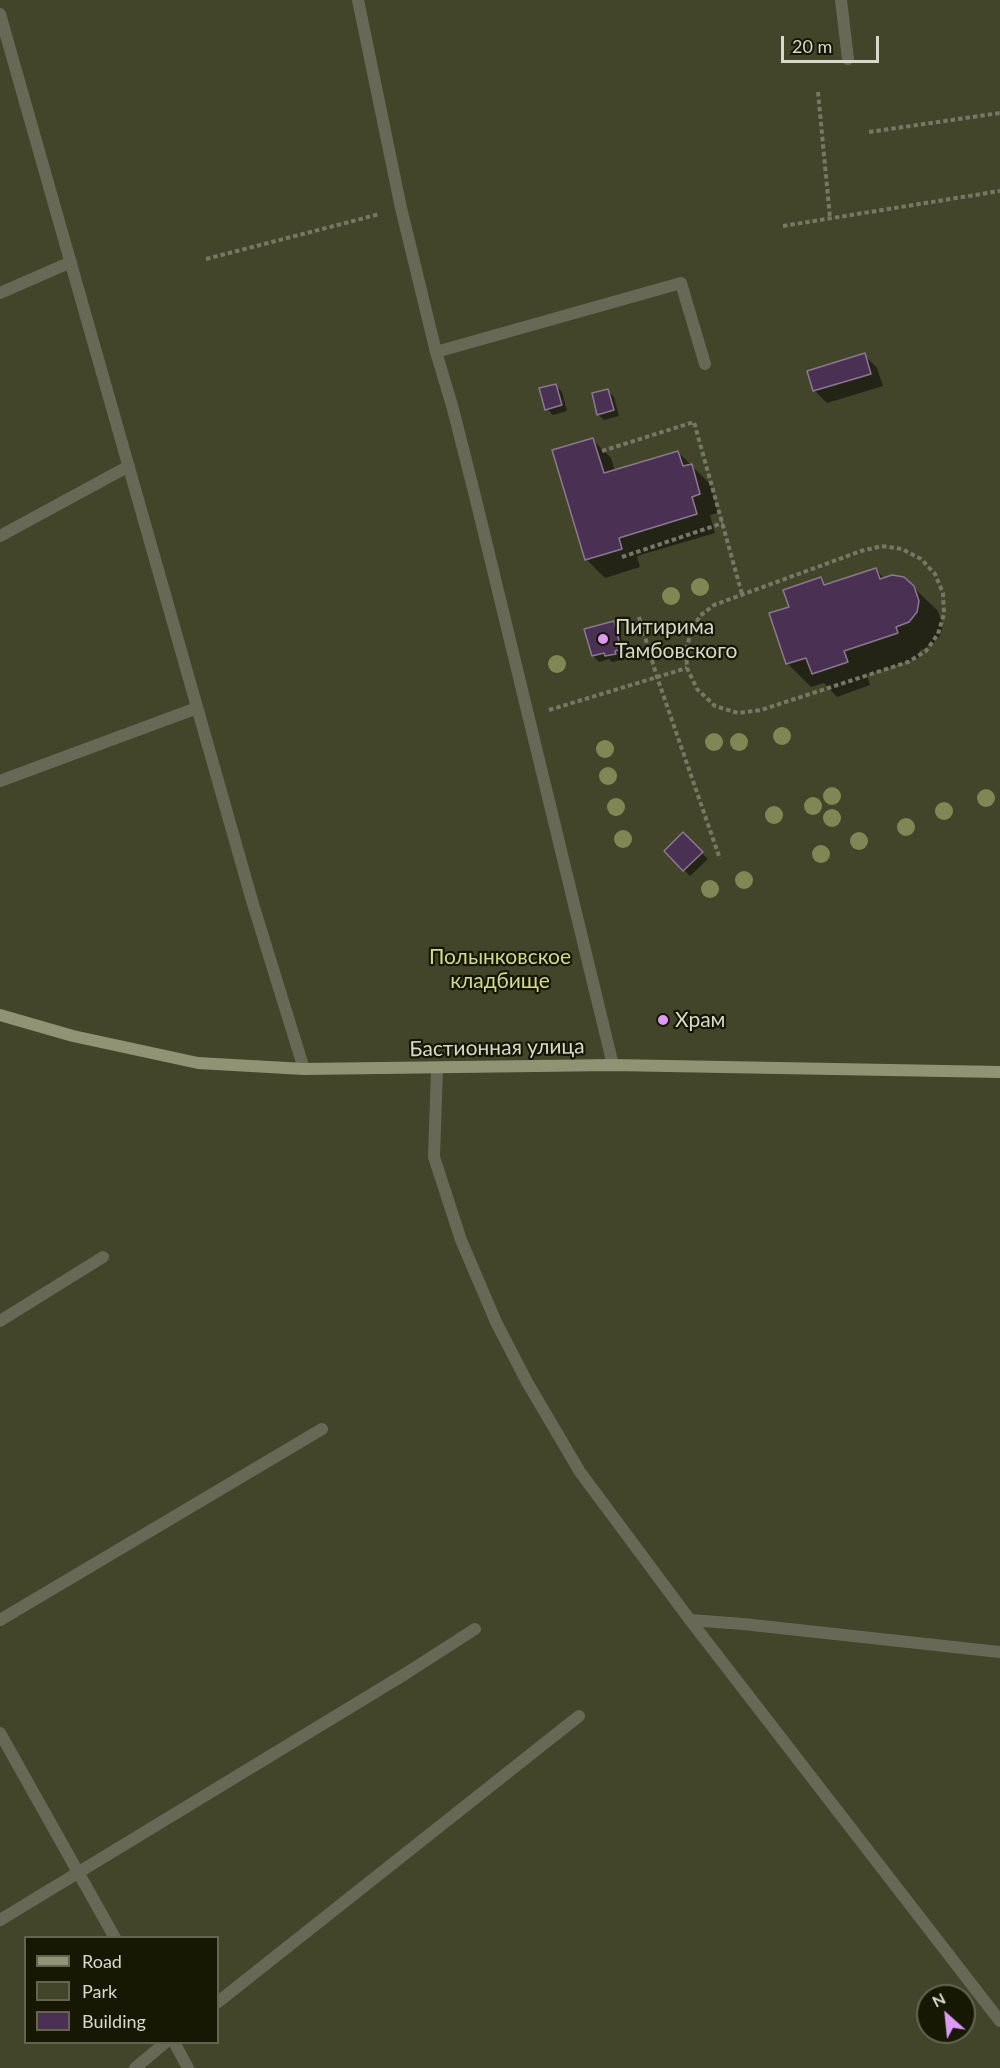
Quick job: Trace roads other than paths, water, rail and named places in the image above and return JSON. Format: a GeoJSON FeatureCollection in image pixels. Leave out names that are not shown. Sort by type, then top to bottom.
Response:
{"type":"FeatureCollection","features":[{"type":"Feature","properties":{"kind":"street","name":"Бастионная улица"},"geometry":{"type":"LineString","coordinates":[[0,1015],[73,1036],[198,1063],[303,1069],[613,1065],[1000,1072]]}},
{"type":"Feature","properties":{"kind":"lane"},"geometry":{"type":"LineString","coordinates":[[358,0],[401,208],[436,352],[453,409],[613,1065]]}},
{"type":"Feature","properties":{"kind":"lane"},"geometry":{"type":"LineString","coordinates":[[841,0],[848,59]]}},
{"type":"Feature","properties":{"kind":"lane"},"geometry":{"type":"LineString","coordinates":[[0,14],[4,48],[71,262],[253,904],[303,1069]]}},
{"type":"Feature","properties":{"kind":"lane"},"geometry":{"type":"LineString","coordinates":[[0,293],[71,262]]}},
{"type":"Feature","properties":{"kind":"lane"},"geometry":{"type":"LineString","coordinates":[[436,352],[681,283],[705,364]]}},
{"type":"Feature","properties":{"kind":"lane"},"geometry":{"type":"LineString","coordinates":[[0,536],[129,466]]}},
{"type":"Feature","properties":{"kind":"lane"},"geometry":{"type":"LineString","coordinates":[[0,781],[197,708]]}},
{"type":"Feature","properties":{"kind":"lane"},"geometry":{"type":"LineString","coordinates":[[437,1069],[434,1157],[461,1240],[496,1322],[526,1382],[580,1472],[690,1620],[1000,2021]]}},
{"type":"Feature","properties":{"kind":"lane"},"geometry":{"type":"LineString","coordinates":[[0,1321],[103,1257]]}},
{"type":"Feature","properties":{"kind":"lane"},"geometry":{"type":"LineString","coordinates":[[0,1620],[322,1429]]}},
{"type":"Feature","properties":{"kind":"lane"},"geometry":{"type":"LineString","coordinates":[[690,1620],[1000,1652]]}},
{"type":"Feature","properties":{"kind":"lane"},"geometry":{"type":"LineString","coordinates":[[0,1920],[405,1674],[475,1629]]}},
{"type":"Feature","properties":{"kind":"lane"},"geometry":{"type":"LineString","coordinates":[[219,2001],[579,1716]]}},
{"type":"Feature","properties":{"kind":"lane"},"geometry":{"type":"LineString","coordinates":[[0,1733],[114,1936]]}},
{"type":"Feature","properties":{"kind":"lane"},"geometry":{"type":"LineString","coordinates":[[135,2068],[165,2044]]}},
{"type":"Feature","properties":{"kind":"lane"},"geometry":{"type":"LineString","coordinates":[[175,2044],[188,2068]]}},
{"type":"Feature","properties":{"kind":"place","name":"Питирима Тамбовского"},"geometry":{"type":"Point","coordinates":[603,639]}},
{"type":"Feature","properties":{"kind":"place","name":"Храм"},"geometry":{"type":"Point","coordinates":[663,1020]}},
{"type":"Feature","properties":{"kind":"park label","name":"Полынковское кладбище"},"geometry":{"type":"Point","coordinates":[500,969]}}]}
